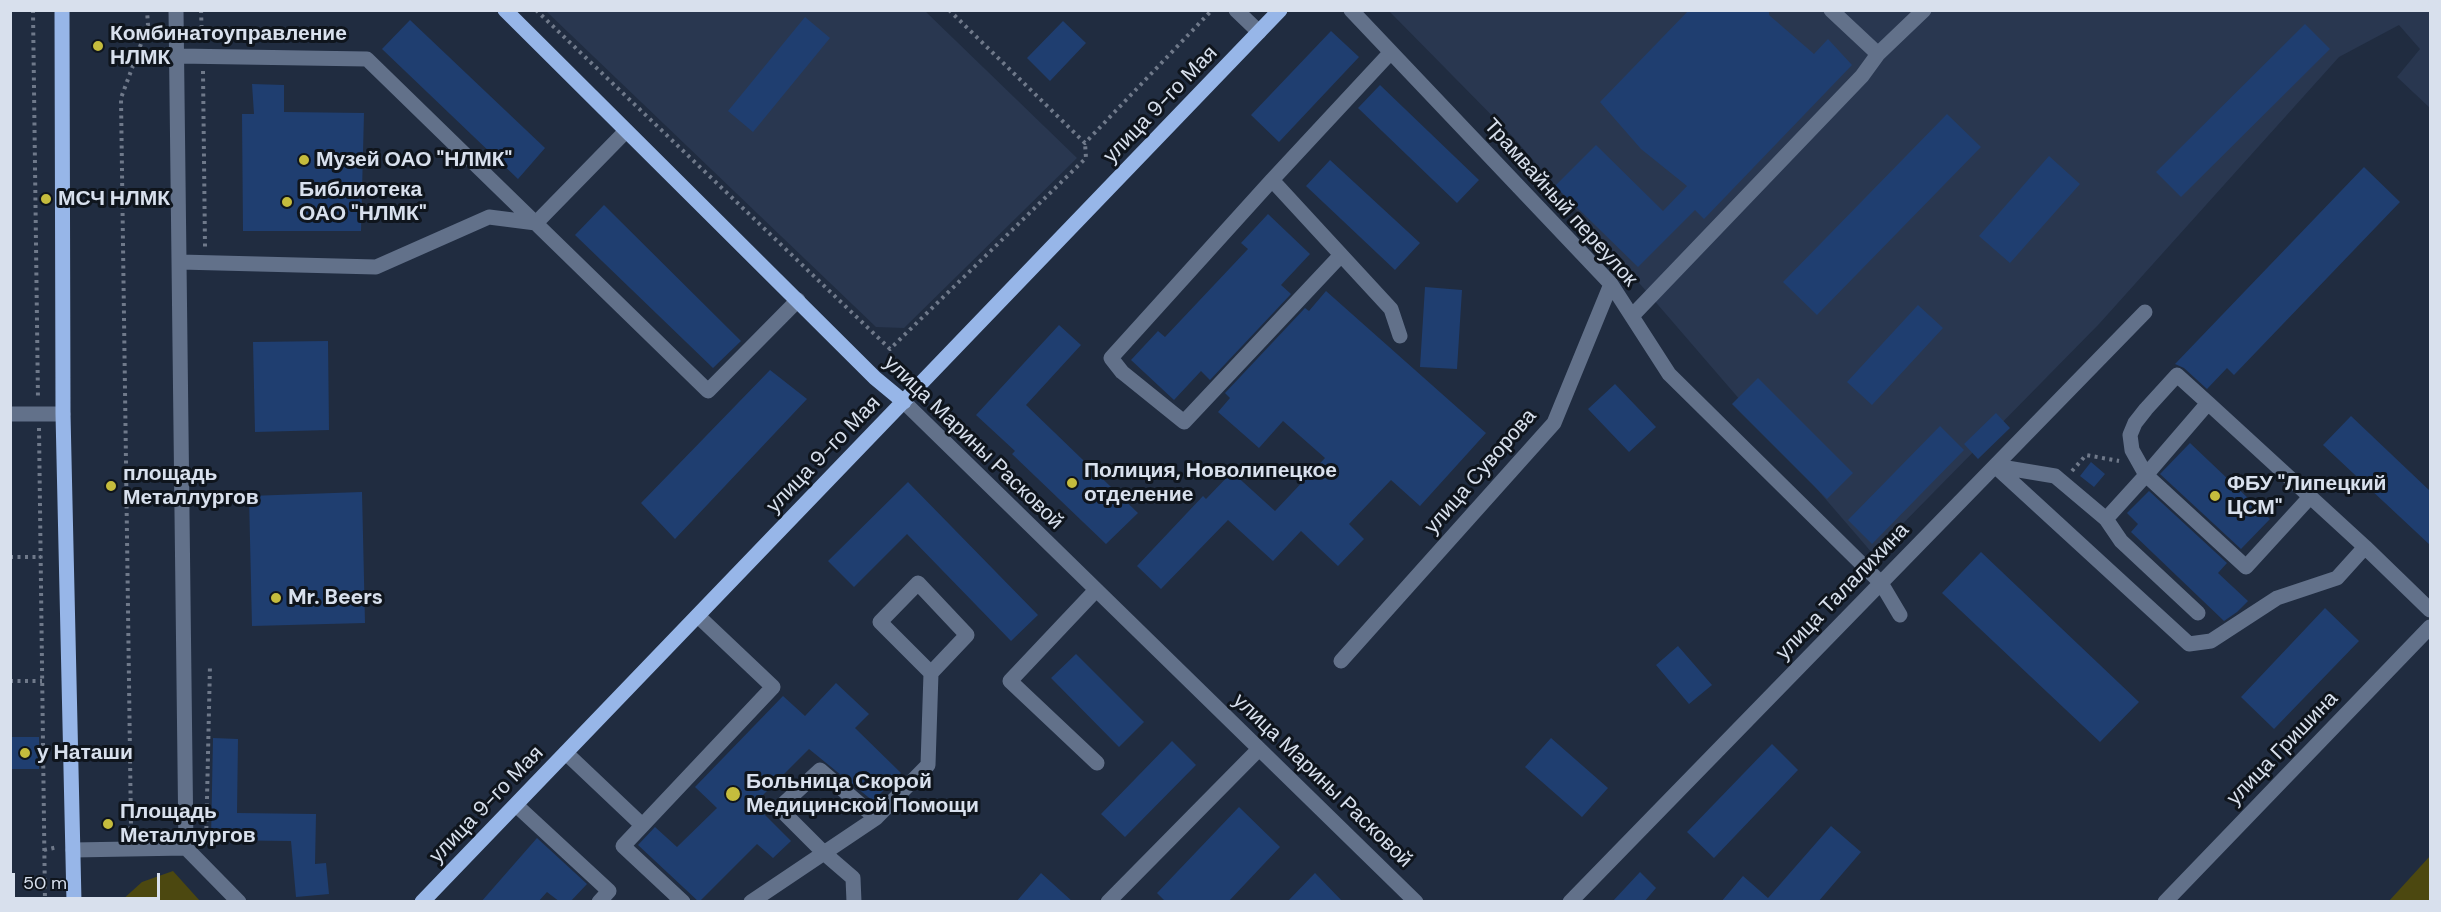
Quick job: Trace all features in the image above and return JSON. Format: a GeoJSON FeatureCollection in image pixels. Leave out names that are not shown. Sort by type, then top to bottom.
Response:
{"type":"FeatureCollection","features":[{"type":"Feature","properties":{"kind":"main road"},"geometry":{"type":"LineString","coordinates":[[62,10],[63,414],[74,902]]}},
{"type":"Feature","properties":{"kind":"main road","name":"улица Марины Расковой"},"geometry":{"type":"LineString","coordinates":[[505,10],[875,378],[904,402]]}},
{"type":"Feature","properties":{"kind":"main road","name":"улица 9-го Мая"},"geometry":{"type":"LineString","coordinates":[[422,902],[1280,10]]}},
{"type":"Feature","properties":{"kind":"street"},"geometry":{"type":"LineString","coordinates":[[176,10],[186,849]]}},
{"type":"Feature","properties":{"kind":"street"},"geometry":{"type":"LineString","coordinates":[[1236,10],[1259,32]]}},
{"type":"Feature","properties":{"kind":"street","name":"Трамвайный переулок"},"geometry":{"type":"LineString","coordinates":[[1352,10],[1611,284],[1670,374],[1881,583],[1900,615]]}},
{"type":"Feature","properties":{"kind":"street"},"geometry":{"type":"LineString","coordinates":[[1831,10],[1878,54]]}},
{"type":"Feature","properties":{"kind":"street"},"geometry":{"type":"LineString","coordinates":[[1632,316],[1862,76],[1878,54],[1924,10]]}},
{"type":"Feature","properties":{"kind":"street"},"geometry":{"type":"LineString","coordinates":[[1341,255],[1184,422],[1122,372],[1111,358],[1391,52]]}},
{"type":"Feature","properties":{"kind":"street"},"geometry":{"type":"LineString","coordinates":[[178,56],[367,59],[708,390],[798,300]]}},
{"type":"Feature","properties":{"kind":"street"},"geometry":{"type":"LineString","coordinates":[[536,223],[626,130]]}},
{"type":"Feature","properties":{"kind":"street"},"geometry":{"type":"LineString","coordinates":[[1272,180],[1391,309],[1400,336]]}},
{"type":"Feature","properties":{"kind":"street"},"geometry":{"type":"LineString","coordinates":[[180,262],[376,267],[489,217],[536,223]]}},
{"type":"Feature","properties":{"kind":"street","name":"улица Суворова"},"geometry":{"type":"LineString","coordinates":[[1341,661],[1554,423],[1611,284]]}},
{"type":"Feature","properties":{"kind":"street","name":"улица Талалихина"},"geometry":{"type":"LineString","coordinates":[[1570,902],[2145,312]]}},
{"type":"Feature","properties":{"kind":"street"},"geometry":{"type":"LineString","coordinates":[[2310,497],[2246,567],[2142,469],[2132,450],[2130,435],[2135,423],[2177,375],[2366,547],[2430,610]]}},
{"type":"Feature","properties":{"kind":"street","name":"улица Марины Расковой"},"geometry":{"type":"LineString","coordinates":[[904,402],[1416,902]]}},
{"type":"Feature","properties":{"kind":"street"},"geometry":{"type":"LineString","coordinates":[[2106,519],[2142,469],[2208,403]]}},
{"type":"Feature","properties":{"kind":"street"},"geometry":{"type":"LineString","coordinates":[[10,414],[63,414]]}},
{"type":"Feature","properties":{"kind":"street"},"geometry":{"type":"LineString","coordinates":[[1995,466],[2055,476],[2106,519],[2121,541],[2198,613]]}},
{"type":"Feature","properties":{"kind":"street"},"geometry":{"type":"LineString","coordinates":[[1995,466],[2189,644],[2211,641],[2277,598],[2337,578],[2366,547]]}},
{"type":"Feature","properties":{"kind":"street"},"geometry":{"type":"LineString","coordinates":[[751,902],[876,818],[928,765],[931,673],[968,635],[918,584],[880,622],[931,673]]}},
{"type":"Feature","properties":{"kind":"street"},"geometry":{"type":"LineString","coordinates":[[1096,590],[1010,681],[1097,763]]}},
{"type":"Feature","properties":{"kind":"street"},"geometry":{"type":"LineString","coordinates":[[683,902],[622,846],[772,687],[698,616]]}},
{"type":"Feature","properties":{"kind":"street","name":"улица Гришина"},"geometry":{"type":"LineString","coordinates":[[2166,902],[2430,627]]}},
{"type":"Feature","properties":{"kind":"street"},"geometry":{"type":"LineString","coordinates":[[1108,902],[1259,749]]}},
{"type":"Feature","properties":{"kind":"street"},"geometry":{"type":"LineString","coordinates":[[566,753],[642,825]]}},
{"type":"Feature","properties":{"kind":"street"},"geometry":{"type":"LineString","coordinates":[[854,902],[854,878],[824,853],[779,808],[820,770],[876,818]]}},
{"type":"Feature","properties":{"kind":"street"},"geometry":{"type":"LineString","coordinates":[[516,805],[607,898]]}},
{"type":"Feature","properties":{"kind":"street"},"geometry":{"type":"LineString","coordinates":[[73,846],[186,849],[239,902]]}},
{"type":"Feature","properties":{"kind":"path"},"geometry":{"type":"LineString","coordinates":[[33,10],[45,902]]}},
{"type":"Feature","properties":{"kind":"path"},"geometry":{"type":"LineString","coordinates":[[119,831],[130,828],[121,98],[148,25],[147,10]]}},
{"type":"Feature","properties":{"kind":"path"},"geometry":{"type":"LineString","coordinates":[[201,10],[205,263]]}},
{"type":"Feature","properties":{"kind":"path"},"geometry":{"type":"LineString","coordinates":[[536,10],[890,349],[1086,158],[1085,143],[950,10]]}},
{"type":"Feature","properties":{"kind":"path"},"geometry":{"type":"LineString","coordinates":[[1085,143],[1212,10]]}},
{"type":"Feature","properties":{"kind":"path"},"geometry":{"type":"LineString","coordinates":[[2055,476],[2072,472],[2086,455],[2142,469]]}},
{"type":"Feature","properties":{"kind":"path"},"geometry":{"type":"LineString","coordinates":[[10,557],[41,558]]}},
{"type":"Feature","properties":{"kind":"path"},"geometry":{"type":"LineString","coordinates":[[206,867],[210,665]]}},
{"type":"Feature","properties":{"kind":"path"},"geometry":{"type":"LineString","coordinates":[[10,681],[42,681]]}},
{"type":"Feature","properties":{"kind":"path"},"geometry":{"type":"LineString","coordinates":[[44,850],[73,846]]}},
{"type":"Feature","properties":{"kind":"shaded area"},"geometry":{"type":"Polygon","coordinates":[[[546,11],[925,11],[1077,158],[904,328],[876,327],[546,11]]]}},
{"type":"Feature","properties":{"kind":"shaded area"},"geometry":{"type":"Polygon","coordinates":[[[1389,11],[2430,11],[2430,108],[2397,77],[2420,49],[2399,25],[2339,57],[2099,324],[1873,554],[1514,138],[1389,11]]]}},
{"type":"Feature","properties":{"kind":"shaded area"},"geometry":{"type":"Polygon","coordinates":[[[2430,856],[2430,901],[2389,901],[2430,856]]]}},
{"type":"Feature","properties":{"kind":"shaded area"},"geometry":{"type":"Polygon","coordinates":[[[173,871],[200,901],[121,901],[142,882],[173,871]]]}},
{"type":"Feature","properties":{"kind":"building"},"geometry":{"type":"Polygon","coordinates":[[[1689,10],[1769,10],[1769,15],[1814,54],[1828,39],[1852,65],[1704,219],[1695,210],[1638,267],[1555,186],[1596,145],[1663,211],[1687,186],[1641,149],[1600,102],[1689,10]]]}},
{"type":"Feature","properties":{"kind":"building"},"geometry":{"type":"Polygon","coordinates":[[[805,17],[830,38],[753,132],[728,111],[805,17]]]}},
{"type":"Feature","properties":{"kind":"building"},"geometry":{"type":"Polygon","coordinates":[[[410,20],[545,148],[518,179],[382,49],[410,20]]]}},
{"type":"Feature","properties":{"kind":"building"},"geometry":{"type":"Polygon","coordinates":[[[1063,21],[1086,43],[1050,81],[1027,58],[1063,21]]]}},
{"type":"Feature","properties":{"kind":"building"},"geometry":{"type":"Polygon","coordinates":[[[2305,24],[2330,49],[2181,197],[2156,172],[2305,24]]]}},
{"type":"Feature","properties":{"kind":"building"},"geometry":{"type":"Polygon","coordinates":[[[1331,31],[1359,57],[1279,142],[1251,115],[1331,31]]]}},
{"type":"Feature","properties":{"kind":"building"},"geometry":{"type":"Polygon","coordinates":[[[252,84],[284,85],[284,112],[364,113],[361,231],[243,231],[242,114],[254,114],[252,84]]]}},
{"type":"Feature","properties":{"kind":"building"},"geometry":{"type":"Polygon","coordinates":[[[1380,85],[1479,180],[1457,203],[1358,108],[1380,85]]]}},
{"type":"Feature","properties":{"kind":"building"},"geometry":{"type":"Polygon","coordinates":[[[1947,114],[1981,147],[1817,315],[1783,282],[1947,114]]]}},
{"type":"Feature","properties":{"kind":"building"},"geometry":{"type":"Polygon","coordinates":[[[2049,156],[2080,184],[2010,263],[1979,236],[2049,156]]]}},
{"type":"Feature","properties":{"kind":"building"},"geometry":{"type":"Polygon","coordinates":[[[1330,160],[1420,243],[1395,270],[1306,186],[1330,160]]]}},
{"type":"Feature","properties":{"kind":"building"},"geometry":{"type":"Polygon","coordinates":[[[2364,167],[2400,202],[2234,375],[2227,368],[2207,389],[2184,368],[2175,364],[2364,167]]]}},
{"type":"Feature","properties":{"kind":"building"},"geometry":{"type":"Polygon","coordinates":[[[604,205],[741,341],[713,368],[575,235],[604,205]]]}},
{"type":"Feature","properties":{"kind":"building"},"geometry":{"type":"Polygon","coordinates":[[[1268,214],[1310,254],[1281,285],[1291,294],[1210,380],[1201,371],[1174,400],[1131,360],[1158,331],[1165,337],[1248,249],[1241,243],[1268,214]]]}},
{"type":"Feature","properties":{"kind":"building"},"geometry":{"type":"Polygon","coordinates":[[[1425,287],[1462,290],[1457,369],[1420,367],[1425,287]]]}},
{"type":"Feature","properties":{"kind":"building"},"geometry":{"type":"Polygon","coordinates":[[[1326,291],[1486,433],[1420,506],[1391,480],[1349,524],[1364,539],[1338,566],[1301,531],[1273,561],[1228,520],[1161,589],[1137,566],[1203,496],[1206,499],[1232,472],[1275,511],[1325,458],[1283,421],[1259,448],[1218,412],[1230,398],[1225,393],[1305,308],[1309,311],[1326,291]]]}},
{"type":"Feature","properties":{"kind":"building"},"geometry":{"type":"Polygon","coordinates":[[[1918,305],[1943,328],[1872,405],[1847,382],[1918,305]]]}},
{"type":"Feature","properties":{"kind":"building"},"geometry":{"type":"Polygon","coordinates":[[[1059,325],[1081,345],[1026,405],[1138,513],[1106,544],[1012,454],[1015,451],[976,415],[1059,325]]]}},
{"type":"Feature","properties":{"kind":"building"},"geometry":{"type":"Polygon","coordinates":[[[328,341],[329,430],[255,432],[253,342],[328,341]]]}},
{"type":"Feature","properties":{"kind":"building"},"geometry":{"type":"Polygon","coordinates":[[[770,370],[807,399],[675,539],[641,503],[770,370]]]}},
{"type":"Feature","properties":{"kind":"building"},"geometry":{"type":"Polygon","coordinates":[[[1758,378],[1853,473],[1827,499],[1732,404],[1758,378]]]}},
{"type":"Feature","properties":{"kind":"building"},"geometry":{"type":"Polygon","coordinates":[[[1615,384],[1656,427],[1629,452],[1588,409],[1615,384]]]}},
{"type":"Feature","properties":{"kind":"building"},"geometry":{"type":"Polygon","coordinates":[[[1996,413],[2010,428],[1978,459],[1964,444],[1996,413]]]}},
{"type":"Feature","properties":{"kind":"building"},"geometry":{"type":"Polygon","coordinates":[[[2351,416],[2430,491],[2430,545],[2323,445],[2351,416]]]}},
{"type":"Feature","properties":{"kind":"building"},"geometry":{"type":"Polygon","coordinates":[[[1940,426],[1964,450],[1872,544],[1848,520],[1940,426]]]}},
{"type":"Feature","properties":{"kind":"building","name":"ФБУ \"Липецкий ЦСМ\""},"geometry":{"type":"Polygon","coordinates":[[[2190,443],[2270,519],[2241,549],[2160,474],[2190,443]]]}},
{"type":"Feature","properties":{"kind":"building"},"geometry":{"type":"Polygon","coordinates":[[[2091,462],[2105,474],[2094,487],[2080,476],[2091,462]]]}},
{"type":"Feature","properties":{"kind":"building"},"geometry":{"type":"Polygon","coordinates":[[[908,482],[1038,615],[1011,641],[907,534],[854,587],[828,561],[908,482]]]}},
{"type":"Feature","properties":{"kind":"building"},"geometry":{"type":"Polygon","coordinates":[[[2149,491],[2227,563],[2218,573],[2248,601],[2224,621],[2131,532],[2138,524],[2127,513],[2149,491]]]}},
{"type":"Feature","properties":{"kind":"building"},"geometry":{"type":"Polygon","coordinates":[[[362,492],[365,623],[252,626],[249,496],[362,492]]]}},
{"type":"Feature","properties":{"kind":"building"},"geometry":{"type":"Polygon","coordinates":[[[1981,552],[2139,702],[2100,742],[1942,593],[1981,552]]]}},
{"type":"Feature","properties":{"kind":"building"},"geometry":{"type":"Polygon","coordinates":[[[2325,608],[2359,641],[2274,729],[2241,697],[2325,608]]]}},
{"type":"Feature","properties":{"kind":"building"},"geometry":{"type":"Polygon","coordinates":[[[1678,646],[1712,685],[1689,704],[1656,665],[1678,646]]]}},
{"type":"Feature","properties":{"kind":"building"},"geometry":{"type":"Polygon","coordinates":[[[1076,654],[1144,722],[1119,747],[1051,678],[1076,654]]]}},
{"type":"Feature","properties":{"kind":"building","name":"Больница Скорой Медицинской Помощи"},"geometry":{"type":"Polygon","coordinates":[[[836,683],[869,714],[855,728],[901,773],[873,801],[809,749],[754,804],[791,841],[773,858],[757,844],[699,902],[638,845],[655,827],[677,847],[717,808],[695,787],[783,696],[805,716],[836,683]]]}},
{"type":"Feature","properties":{"kind":"building","name":"у Наташи"},"geometry":{"type":"Polygon","coordinates":[[[10,737],[39,737],[39,769],[10,769],[10,737]]]}},
{"type":"Feature","properties":{"kind":"building"},"geometry":{"type":"Polygon","coordinates":[[[213,738],[238,739],[237,813],[316,814],[315,864],[326,863],[329,894],[296,897],[291,841],[211,840],[213,738]]]}},
{"type":"Feature","properties":{"kind":"building"},"geometry":{"type":"Polygon","coordinates":[[[1551,738],[1608,788],[1582,817],[1525,767],[1551,738]]]}},
{"type":"Feature","properties":{"kind":"building"},"geometry":{"type":"Polygon","coordinates":[[[1172,741],[1196,765],[1125,837],[1101,814],[1172,741]]]}},
{"type":"Feature","properties":{"kind":"building"},"geometry":{"type":"Polygon","coordinates":[[[1772,744],[1798,770],[1714,858],[1687,832],[1772,744]]]}},
{"type":"Feature","properties":{"kind":"building"},"geometry":{"type":"Polygon","coordinates":[[[1239,807],[1280,847],[1228,902],[1166,902],[1157,893],[1239,807]]]}},
{"type":"Feature","properties":{"kind":"building"},"geometry":{"type":"Polygon","coordinates":[[[1831,826],[1861,852],[1818,902],[1721,902],[1743,876],[1768,898],[1831,826]]]}},
{"type":"Feature","properties":{"kind":"building"},"geometry":{"type":"Polygon","coordinates":[[[537,838],[587,884],[570,902],[560,902],[547,892],[538,902],[481,902],[537,838]]]}},
{"type":"Feature","properties":{"kind":"building"},"geometry":{"type":"Polygon","coordinates":[[[1640,872],[1656,888],[1644,902],[1612,902],[1640,872]]]}},
{"type":"Feature","properties":{"kind":"building"},"geometry":{"type":"Polygon","coordinates":[[[1041,873],[1073,902],[1016,902],[1041,873]]]}},
{"type":"Feature","properties":{"kind":"building"},"geometry":{"type":"Polygon","coordinates":[[[1315,873],[1343,902],[1287,902],[1315,873]]]}},
{"type":"Feature","properties":{"kind":"place","name":"Комбинатоуправление НЛМК"},"geometry":{"type":"Point","coordinates":[98,46]}},
{"type":"Feature","properties":{"kind":"place","name":"Музей ОАО \"НЛМК\""},"geometry":{"type":"Point","coordinates":[304,160]}},
{"type":"Feature","properties":{"kind":"place","name":"МСЧ НЛМК"},"geometry":{"type":"Point","coordinates":[46,199]}},
{"type":"Feature","properties":{"kind":"place","name":"Библиотека ОАО \"НЛМК\""},"geometry":{"type":"Point","coordinates":[287,202]}},
{"type":"Feature","properties":{"kind":"place","name":"Полиция, Новолипецкое отделение"},"geometry":{"type":"Point","coordinates":[1072,483]}},
{"type":"Feature","properties":{"kind":"place","name":"площадь Металлургов"},"geometry":{"type":"Point","coordinates":[111,486]}},
{"type":"Feature","properties":{"kind":"place","name":"ФБУ \"Липецкий ЦСМ\""},"geometry":{"type":"Point","coordinates":[2215,496]}},
{"type":"Feature","properties":{"kind":"place","name":"Mr. Beers"},"geometry":{"type":"Point","coordinates":[276,598]}},
{"type":"Feature","properties":{"kind":"place","name":"у Наташи"},"geometry":{"type":"Point","coordinates":[25,753]}},
{"type":"Feature","properties":{"kind":"place","name":"Больница Скорой Медицинской Помощи"},"geometry":{"type":"Point","coordinates":[733,794]}},
{"type":"Feature","properties":{"kind":"place","name":"Площадь Металлургов"},"geometry":{"type":"Point","coordinates":[108,824]}}]}
